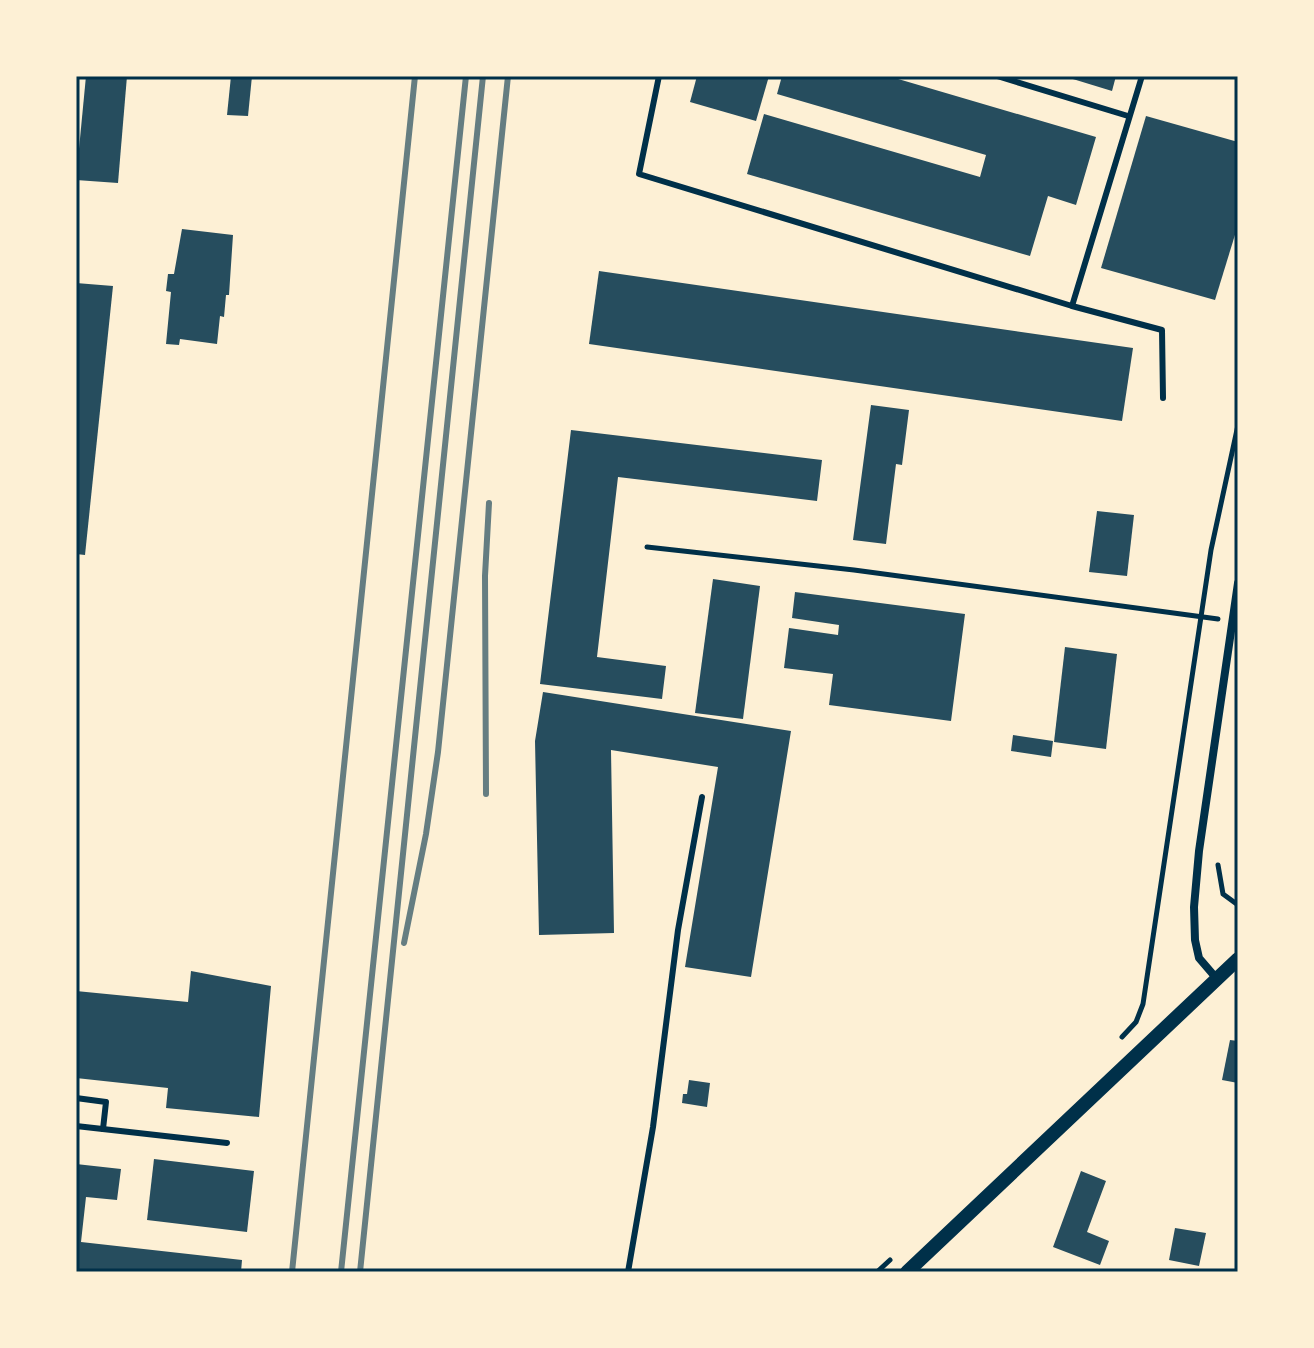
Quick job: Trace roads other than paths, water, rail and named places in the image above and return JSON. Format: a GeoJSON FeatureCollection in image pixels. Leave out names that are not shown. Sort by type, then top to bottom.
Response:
{"type":"FeatureCollection","features":[{"type":"Feature","properties":{"kind":"street"},"geometry":{"type":"LineString","coordinates":[[1217,979],[1199,958],[1193,920],[1199,851],[1238,583]]}},
{"type":"Feature","properties":{"kind":"street"},"geometry":{"type":"LineString","coordinates":[[907,1272],[1238,959]]}},
{"type":"Feature","properties":{"kind":"lane"},"geometry":{"type":"LineString","coordinates":[[659,76],[639,174],[1072,306],[1162,330],[1163,398]]}},
{"type":"Feature","properties":{"kind":"lane"},"geometry":{"type":"LineString","coordinates":[[997,76],[1128,116]]}},
{"type":"Feature","properties":{"kind":"lane"},"geometry":{"type":"LineString","coordinates":[[1072,306],[1142,76]]}},
{"type":"Feature","properties":{"kind":"lane"},"geometry":{"type":"LineString","coordinates":[[628,1272],[653,1127],[678,930],[702,797]]}},
{"type":"Feature","properties":{"kind":"lane"},"geometry":{"type":"LineString","coordinates":[[76,1098],[106,1102],[103,1129]]}},
{"type":"Feature","properties":{"kind":"lane"},"geometry":{"type":"LineString","coordinates":[[76,1126],[227,1143]]}},
{"type":"Feature","properties":{"kind":"railway"},"geometry":{"type":"LineString","coordinates":[[292,1272],[415,76]]}},
{"type":"Feature","properties":{"kind":"railway"},"geometry":{"type":"LineString","coordinates":[[341,1272],[466,76]]}},
{"type":"Feature","properties":{"kind":"railway"},"geometry":{"type":"LineString","coordinates":[[360,1272],[483,76]]}},
{"type":"Feature","properties":{"kind":"railway"},"geometry":{"type":"LineString","coordinates":[[404,943],[426,834],[438,752],[508,76]]}},
{"type":"Feature","properties":{"kind":"railway"},"geometry":{"type":"LineString","coordinates":[[486,794],[485,576],[489,503]]}}]}
